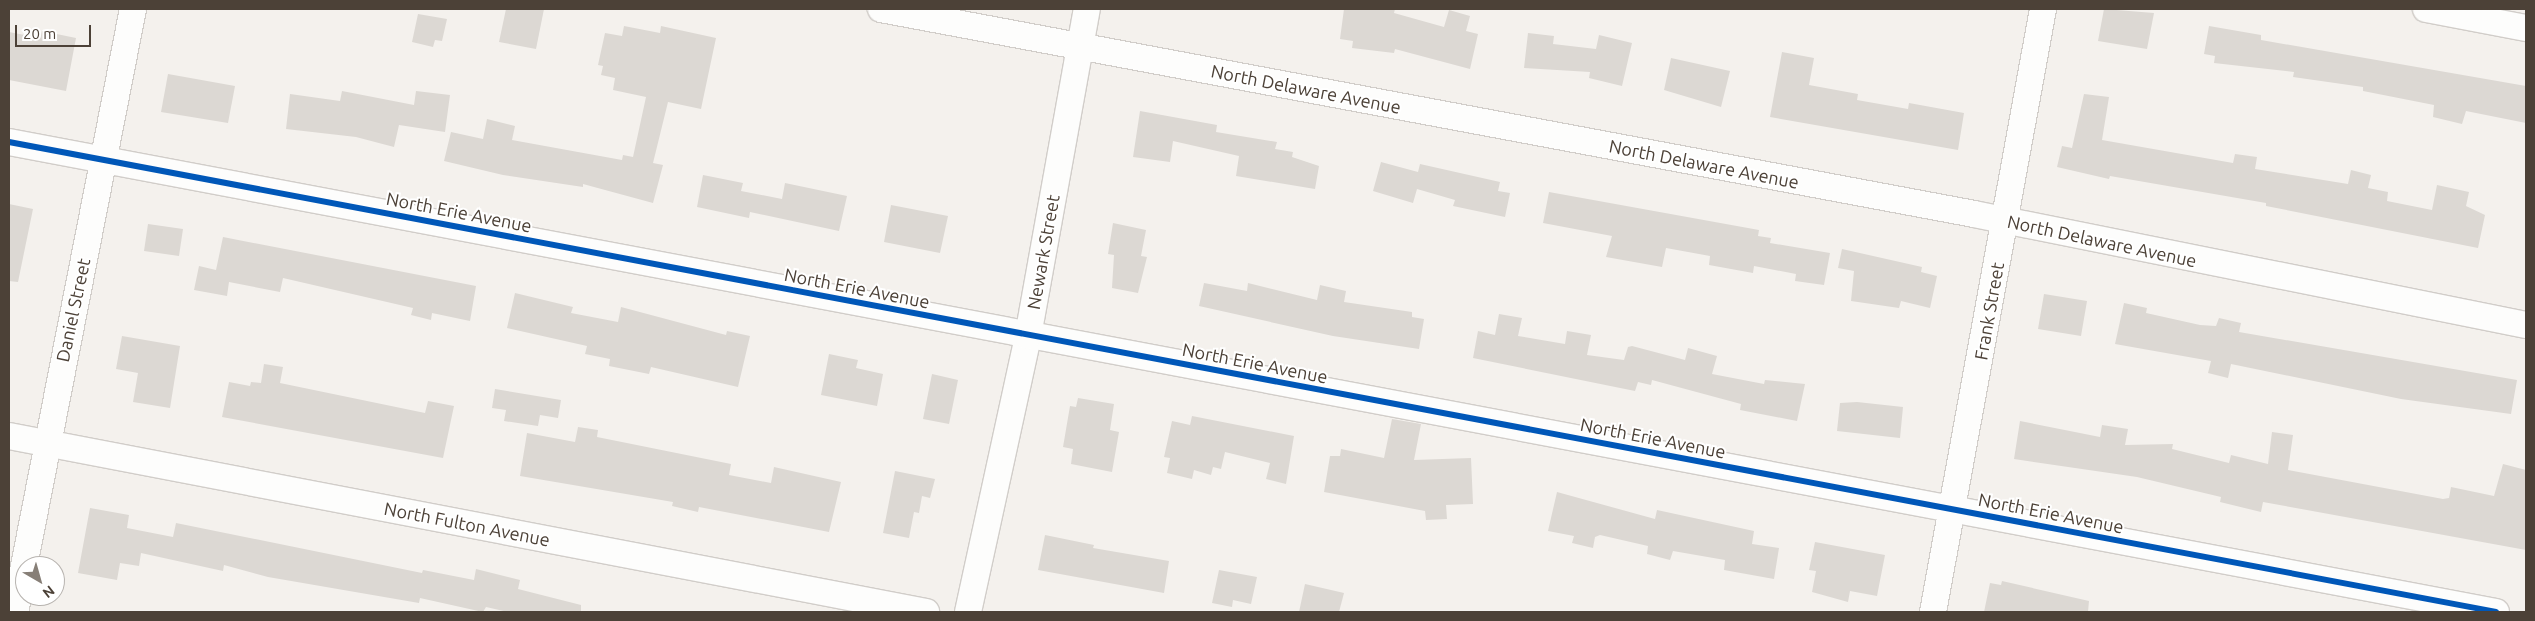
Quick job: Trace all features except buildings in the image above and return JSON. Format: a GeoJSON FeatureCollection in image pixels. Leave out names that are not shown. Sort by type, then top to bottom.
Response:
{"type":"FeatureCollection","features":[{"type":"Feature","properties":{"kind":"street","name":"Daniel Street"},"geometry":{"type":"LineString","coordinates":[[15,612],[46,443],[133,9]]}},
{"type":"Feature","properties":{"kind":"street","name":"North Delaware Avenue"},"geometry":{"type":"LineString","coordinates":[[881,9],[2005,221],[2526,325]]}},
{"type":"Feature","properties":{"kind":"street","name":"Newark Street"},"geometry":{"type":"LineString","coordinates":[[968,612],[1028,336],[1087,9]]}},
{"type":"Feature","properties":{"kind":"street","name":"Frank Street"},"geometry":{"type":"LineString","coordinates":[[1933,612],[1954,510],[2044,9]]}},
{"type":"Feature","properties":{"kind":"street"},"geometry":{"type":"LineString","coordinates":[[2426,9],[2526,28]]}},
{"type":"Feature","properties":{"kind":"street","name":"North Erie Avenue"},"geometry":{"type":"LineString","coordinates":[[9,142],[2496,612]]}},
{"type":"Feature","properties":{"kind":"street","name":"North Fulton Avenue"},"geometry":{"type":"LineString","coordinates":[[9,436],[926,612]]}},
{"type":"Feature","properties":{"kind":"cycle path"},"geometry":{"type":"LineString","coordinates":[[9,142],[2496,612]]}}]}
